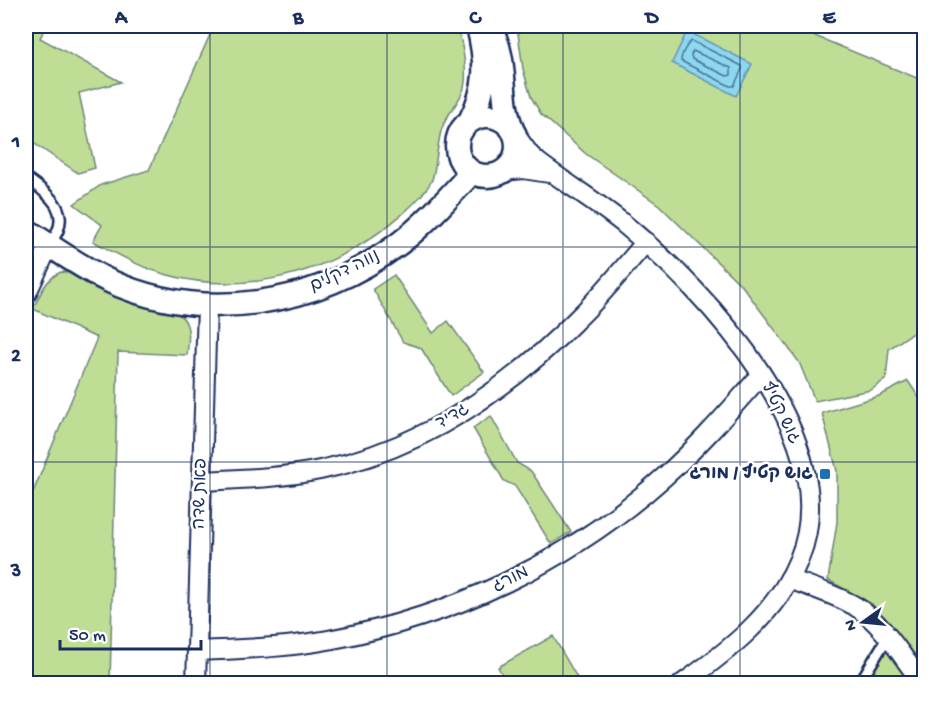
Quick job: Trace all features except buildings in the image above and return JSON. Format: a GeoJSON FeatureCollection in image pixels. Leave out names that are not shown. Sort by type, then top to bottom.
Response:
{"type":"FeatureCollection","features":[{"type":"Feature","properties":{"kind":"street"},"geometry":{"type":"LineString","coordinates":[[478,26],[484,55],[484,82],[479,102],[470,121],[461,131],[457,144],[462,163],[472,172],[490,176],[504,171],[513,161],[517,152],[517,143],[506,109],[499,46],[489,26]]}},
{"type":"Feature","properties":{"kind":"street"},"geometry":{"type":"LineString","coordinates":[[470,121],[479,117],[493,116],[506,122],[513,131]]}},
{"type":"Feature","properties":{"kind":"street","name":"גוש קטיף"},"geometry":{"type":"LineString","coordinates":[[513,131],[530,154],[602,206],[646,242],[711,308],[761,375],[786,417],[799,448],[807,478],[809,506],[807,533],[800,559],[769,609],[719,658],[682,684]]}},
{"type":"Feature","properties":{"kind":"street","name":"גוש קטיף"},"geometry":{"type":"LineString","coordinates":[[504,171],[534,170],[560,177]]}},
{"type":"Feature","properties":{"kind":"street","name":"נווה דקלים"},"geometry":{"type":"LineString","coordinates":[[26,230],[107,280],[149,296],[207,305],[236,305],[279,300],[321,287],[362,268],[401,242],[437,210],[472,172]]}},
{"type":"Feature","properties":{"kind":"street","name":"גדיד"},"geometry":{"type":"LineString","coordinates":[[202,481],[264,478],[320,470],[372,456],[420,436],[465,411],[507,383],[545,351],[580,316],[646,242]]}},
{"type":"Feature","properties":{"kind":"street"},"geometry":{"type":"LineString","coordinates":[[26,295],[49,245]]}},
{"type":"Feature","properties":{"kind":"street","name":"פאת שדה"},"geometry":{"type":"LineString","coordinates":[[196,684],[207,305]]}},
{"type":"Feature","properties":{"kind":"street","name":"מורג"},"geometry":{"type":"LineString","coordinates":[[197,651],[264,648],[327,640],[378,630],[447,609],[504,585],[559,555],[612,519],[672,469],[712,430],[761,375]]}},
{"type":"Feature","properties":{"kind":"street"},"geometry":{"type":"LineString","coordinates":[[789,579],[835,596],[856,607],[875,623],[923,684]]}},
{"type":"Feature","properties":{"kind":"lane"},"geometry":{"type":"LineString","coordinates":[[26,178],[50,196],[58,208],[59,226],[49,245]]}},
{"type":"Feature","properties":{"kind":"lane"},"geometry":{"type":"LineString","coordinates":[[859,684],[887,638]]}},
{"type":"Feature","properties":{"kind":"green space"},"geometry":{"type":"Polygon","coordinates":[[[26,26],[46,26],[40,38],[121,82],[79,93],[95,168],[78,173],[26,138],[26,26]]]}},
{"type":"Feature","properties":{"kind":"green space"},"geometry":{"type":"Polygon","coordinates":[[[214,26],[457,26],[464,60],[464,86],[442,128],[433,178],[426,190],[394,221],[346,253],[297,273],[272,279],[220,283],[194,281],[148,269],[93,241],[102,225],[74,204],[101,185],[149,170],[214,26]]]}},
{"type":"Feature","properties":{"kind":"green space"},"geometry":{"type":"Polygon","coordinates":[[[517,26],[791,26],[924,81],[924,325],[889,349],[886,379],[871,390],[815,401],[799,362],[743,287],[659,205],[586,154],[541,114],[531,97],[523,69],[517,26]]]}},
{"type":"Feature","properties":{"kind":"green space"},"geometry":{"type":"Polygon","coordinates":[[[61,272],[71,273],[177,313],[185,321],[188,331],[187,355],[118,352],[110,683],[26,684],[26,509],[97,338],[33,309],[47,283],[61,272]]]}},
{"type":"Feature","properties":{"kind":"green space"},"geometry":{"type":"Polygon","coordinates":[[[394,275],[433,333],[448,321],[484,372],[451,396],[421,348],[403,342],[373,289],[394,275]]]}},
{"type":"Feature","properties":{"kind":"green space"},"geometry":{"type":"Polygon","coordinates":[[[908,381],[924,405],[924,667],[872,604],[828,580],[837,522],[837,471],[822,413],[879,396],[908,381]]]}},
{"type":"Feature","properties":{"kind":"green space"},"geometry":{"type":"Polygon","coordinates":[[[491,416],[517,463],[531,471],[571,532],[551,544],[515,486],[504,481],[473,428],[491,416]]]}},
{"type":"Feature","properties":{"kind":"green space"},"geometry":{"type":"Polygon","coordinates":[[[553,636],[580,683],[507,683],[498,667],[553,636]]]}},
{"type":"Feature","properties":{"kind":"green space"},"geometry":{"type":"Polygon","coordinates":[[[885,647],[917,684],[865,684],[880,661],[885,647]]]}},
{"type":"Feature","properties":{"kind":"water"},"geometry":{"type":"Polygon","coordinates":[[[687,31],[752,64],[736,96],[672,63],[687,31]]]}},
{"type":"Feature","properties":{"kind":"place","name":"גוש קטיף / מורג"},"geometry":{"type":"Point","coordinates":[825,474]}}]}
